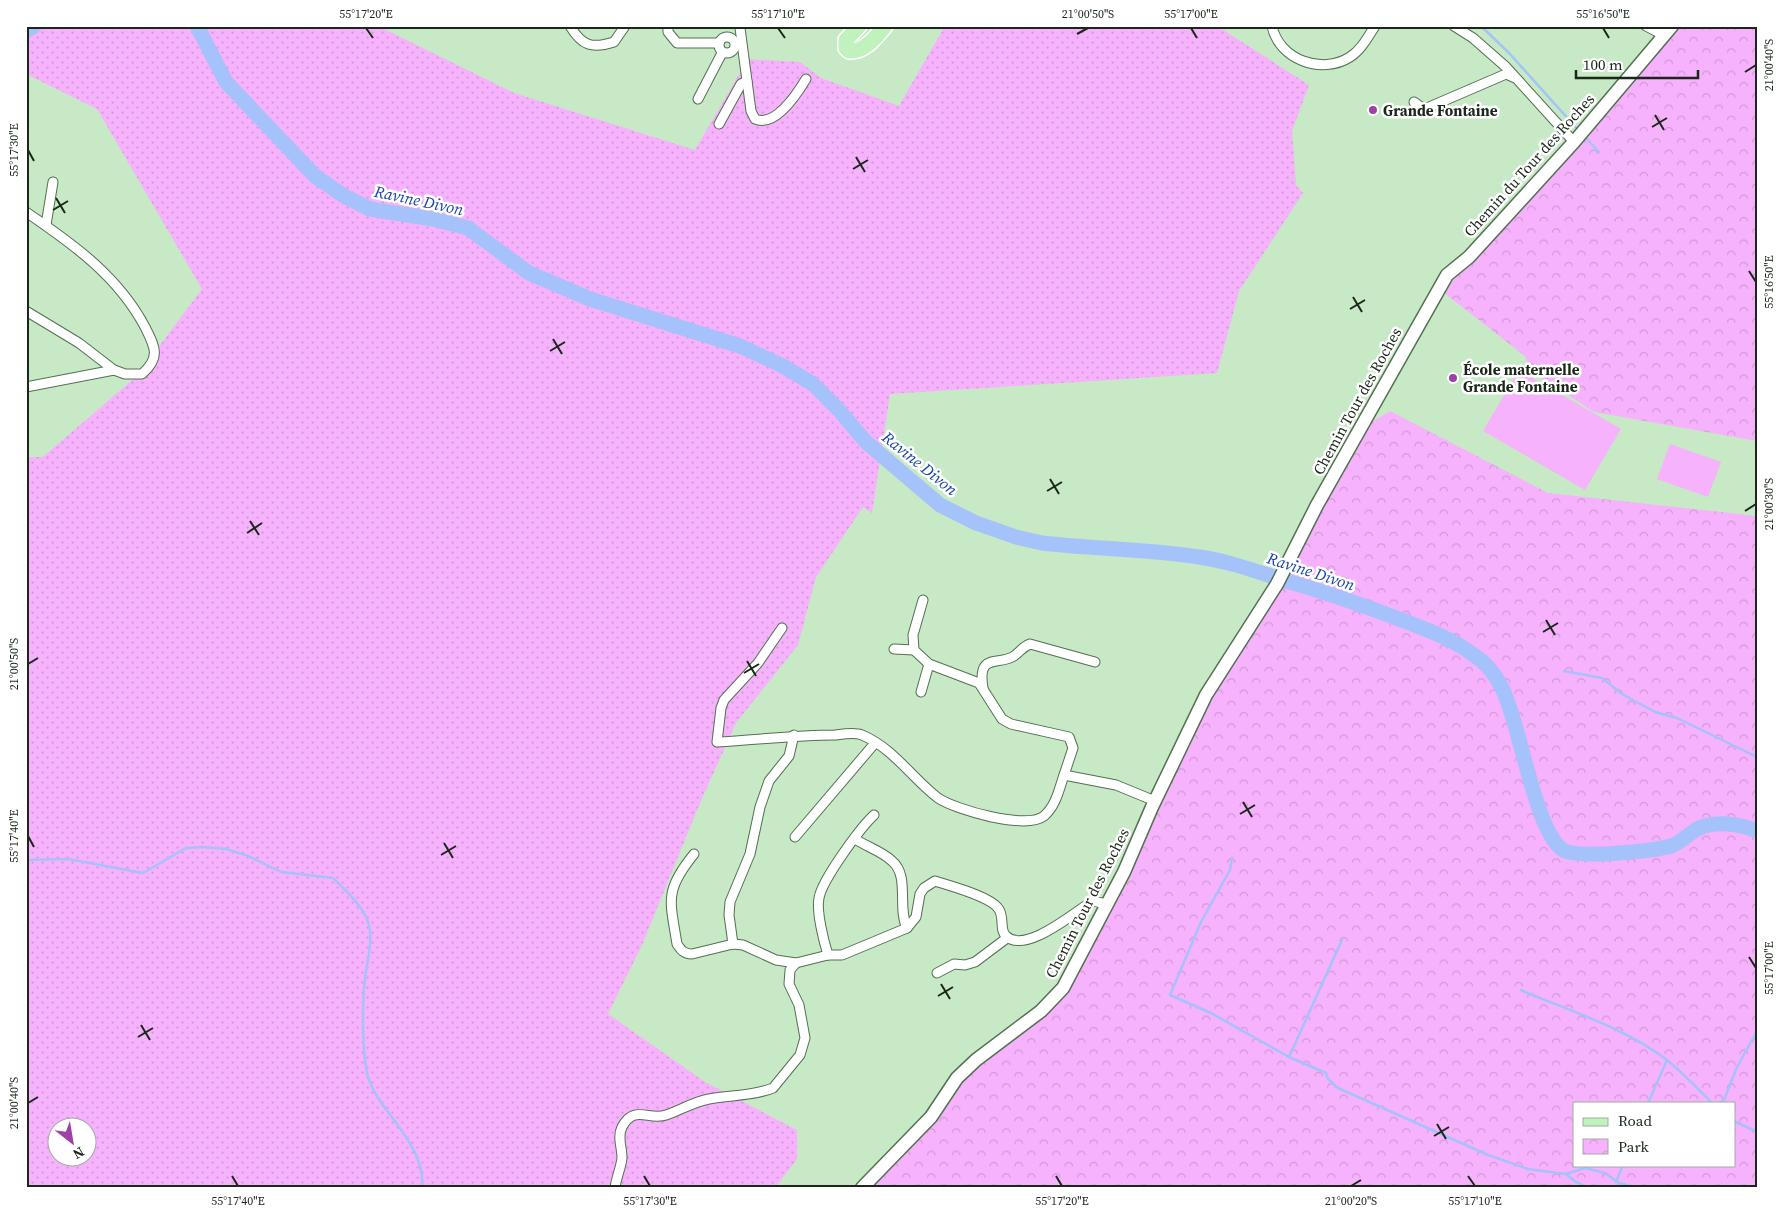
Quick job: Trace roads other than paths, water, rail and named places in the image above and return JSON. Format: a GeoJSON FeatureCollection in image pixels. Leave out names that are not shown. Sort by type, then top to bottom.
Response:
{"type":"FeatureCollection","features":[{"type":"Feature","properties":{"kind":"main road"},"geometry":{"type":"LineString","coordinates":[[859,26],[846,40],[846,48],[849,51],[854,52],[868,45],[885,26]]}},
{"type":"Feature","properties":{"kind":"street"},"geometry":{"type":"LineString","coordinates":[[570,26],[582,42],[590,46],[614,42],[625,26]]}},
{"type":"Feature","properties":{"kind":"street"},"geometry":{"type":"LineString","coordinates":[[668,26],[668,32],[677,43],[719,43]]}},
{"type":"Feature","properties":{"kind":"street"},"geometry":{"type":"LineString","coordinates":[[1272,26],[1274,35],[1283,48],[1297,60],[1314,65],[1334,63],[1350,57],[1362,46],[1375,26]]}},
{"type":"Feature","properties":{"kind":"street"},"geometry":{"type":"LineString","coordinates":[[1454,26],[1473,38],[1516,78],[1574,142]]}},
{"type":"Feature","properties":{"kind":"street"},"geometry":{"type":"LineString","coordinates":[[1646,26],[1668,31]]}},
{"type":"Feature","properties":{"kind":"street"},"geometry":{"type":"LineString","coordinates":[[733,38],[741,27]]}},
{"type":"Feature","properties":{"kind":"street"},"geometry":{"type":"LineString","coordinates":[[741,27],[751,112],[756,119],[760,121],[773,118],[799,91],[806,79]]}},
{"type":"Feature","properties":{"kind":"street","name":"Chemin du Tour des Roches"},"geometry":{"type":"LineString","coordinates":[[1469,257],[1574,142],[1668,31]]}},
{"type":"Feature","properties":{"kind":"street"},"geometry":{"type":"LineString","coordinates":[[719,43],[723,38],[733,38]]}},
{"type":"Feature","properties":{"kind":"street"},"geometry":{"type":"LineString","coordinates":[[722,53],[732,53],[736,48],[733,38]]}},
{"type":"Feature","properties":{"kind":"street"},"geometry":{"type":"LineString","coordinates":[[698,99],[722,53],[719,43]]}},
{"type":"Feature","properties":{"kind":"street"},"geometry":{"type":"LineString","coordinates":[[1414,102],[1421,107],[1427,108],[1506,74],[1516,78]]}},
{"type":"Feature","properties":{"kind":"street"},"geometry":{"type":"LineString","coordinates":[[718,124],[741,84],[748,81]]}},
{"type":"Feature","properties":{"kind":"street"},"geometry":{"type":"LineString","coordinates":[[46,225],[53,182]]}},
{"type":"Feature","properties":{"kind":"street"},"geometry":{"type":"LineString","coordinates":[[26,212],[88,256],[126,294],[155,347],[150,366],[142,374],[125,374],[114,370],[79,343],[26,311]]}},
{"type":"Feature","properties":{"kind":"street","name":"Chemin Tour des Roches"},"geometry":{"type":"LineString","coordinates":[[862,1188],[930,1117],[957,1078],[976,1060],[1053,1000],[1071,975],[1124,872],[1155,801],[1206,695],[1277,584],[1317,505],[1446,275],[1469,257]]}},
{"type":"Feature","properties":{"kind":"street"},"geometry":{"type":"LineString","coordinates":[[26,387],[114,370]]}},
{"type":"Feature","properties":{"kind":"street"},"geometry":{"type":"LineString","coordinates":[[914,650],[913,634],[918,610],[923,600]]}},
{"type":"Feature","properties":{"kind":"street"},"geometry":{"type":"LineString","coordinates":[[782,628],[764,656],[724,700],[720,708],[717,742],[794,735],[860,734],[875,743],[947,803],[962,809],[1016,821],[1042,817],[1052,808],[1073,748],[1069,738],[1011,724],[1002,719],[983,688],[974,680],[929,664],[914,650],[894,649]]}},
{"type":"Feature","properties":{"kind":"street"},"geometry":{"type":"LineString","coordinates":[[983,688],[981,678],[987,664],[994,660],[1015,656],[1024,646],[1030,644],[1095,662]]}},
{"type":"Feature","properties":{"kind":"street"},"geometry":{"type":"LineString","coordinates":[[921,692],[929,664]]}},
{"type":"Feature","properties":{"kind":"street"},"geometry":{"type":"LineString","coordinates":[[733,944],[729,915],[730,902],[750,854],[760,807],[769,781],[789,756],[794,735]]}},
{"type":"Feature","properties":{"kind":"street"},"geometry":{"type":"LineString","coordinates":[[795,837],[875,743]]}},
{"type":"Feature","properties":{"kind":"street"},"geometry":{"type":"LineString","coordinates":[[1064,775],[1116,785],[1155,801]]}},
{"type":"Feature","properties":{"kind":"street"},"geometry":{"type":"LineString","coordinates":[[828,955],[818,899],[822,887],[863,825],[874,815]]}},
{"type":"Feature","properties":{"kind":"street"},"geometry":{"type":"LineString","coordinates":[[855,839],[888,857],[898,868],[901,880],[902,916],[907,928]]}},
{"type":"Feature","properties":{"kind":"street"},"geometry":{"type":"LineString","coordinates":[[694,854],[672,885],[670,900],[677,944],[686,954],[733,944],[743,944],[776,960],[796,963],[828,955],[842,955],[907,928],[916,917],[920,894],[924,888],[935,881],[989,901],[998,907],[1003,916],[1004,933],[1007,938],[1016,941],[1058,927],[1082,907],[1093,901],[1106,904]]}},
{"type":"Feature","properties":{"kind":"street"},"geometry":{"type":"LineString","coordinates":[[937,973],[954,964],[966,965],[975,962],[1007,938]]}},
{"type":"Feature","properties":{"kind":"street"},"geometry":{"type":"LineString","coordinates":[[615,1188],[622,1158],[619,1138],[621,1129],[635,1115],[644,1113],[656,1117],[666,1115],[700,1101],[766,1091],[779,1084],[800,1055],[805,1038],[799,1005],[789,984],[790,970],[796,963]]}},
{"type":"Feature","properties":{"kind":"waterway","name":"Ravine Divon"},"geometry":{"type":"LineString","coordinates":[[26,31],[34,26]]}},
{"type":"Feature","properties":{"kind":"waterway","name":"Ravine Divon"},"geometry":{"type":"LineString","coordinates":[[197,26],[226,82],[315,176],[344,196],[370,209],[433,219],[468,228],[529,273],[590,299],[740,346],[783,366],[813,384],[838,409],[866,442],[940,505],[976,523],[1016,537],[1042,543],[1179,554],[1231,564],[1361,605],[1442,636],[1458,645],[1483,662],[1500,683],[1509,704],[1544,822],[1553,839],[1563,850],[1571,853],[1599,854],[1662,848],[1675,845],[1704,826],[1719,824],[1743,826],[1757,831]]}},
{"type":"Feature","properties":{"kind":"waterway"},"geometry":{"type":"LineString","coordinates":[[1481,26],[1509,53],[1579,131]]}},
{"type":"Feature","properties":{"kind":"waterway"},"geometry":{"type":"LineString","coordinates":[[1585,137],[1599,152]]}},
{"type":"Feature","properties":{"kind":"waterway"},"geometry":{"type":"LineString","coordinates":[[1564,671],[1602,678],[1622,694],[1655,712],[1677,718],[1757,757]]}},
{"type":"Feature","properties":{"kind":"waterway"},"geometry":{"type":"LineString","coordinates":[[26,860],[68,859],[143,873],[186,848],[204,847],[226,849],[248,856],[281,872],[333,878],[359,905],[370,930],[363,1014],[368,1077],[374,1090],[410,1143],[417,1157],[421,1172],[422,1188]]}},
{"type":"Feature","properties":{"kind":"waterway"},"geometry":{"type":"LineString","coordinates":[[1232,858],[1230,870],[1201,922],[1170,995],[1211,1013],[1289,1057],[1326,1073],[1328,1079],[1338,1088],[1488,1155],[1528,1169],[1566,1174],[1585,1168],[1605,1173],[1626,1188]]}},
{"type":"Feature","properties":{"kind":"waterway"},"geometry":{"type":"LineString","coordinates":[[1289,1057],[1342,940]]}},
{"type":"Feature","properties":{"kind":"waterway"},"geometry":{"type":"LineString","coordinates":[[1521,990],[1596,1020],[1650,1048],[1673,1065],[1711,1102]]}},
{"type":"Feature","properties":{"kind":"waterway"},"geometry":{"type":"LineString","coordinates":[[1721,1102],[1724,1100],[1737,1067],[1757,1031]]}},
{"type":"Feature","properties":{"kind":"waterway"},"geometry":{"type":"LineString","coordinates":[[1648,1102],[1667,1060]]}},
{"type":"Feature","properties":{"kind":"waterway"},"geometry":{"type":"LineString","coordinates":[[1736,1122],[1757,1132]]}},
{"type":"Feature","properties":{"kind":"waterway"},"geometry":{"type":"LineString","coordinates":[[1616,1182],[1623,1166]]}},
{"type":"Feature","properties":{"kind":"waterway"},"geometry":{"type":"LineString","coordinates":[[1566,1174],[1576,1182],[1589,1188]]}},
{"type":"Feature","properties":{"kind":"waterway"},"geometry":{"type":"LineString","coordinates":[[1620,1183],[1637,1188]]}},
{"type":"Feature","properties":{"kind":"place","name":"Grande Fontaine"},"geometry":{"type":"Point","coordinates":[1373,110]}},
{"type":"Feature","properties":{"kind":"place","name":"École maternelle Grande Fontaine"},"geometry":{"type":"Point","coordinates":[1453,378]}}]}
